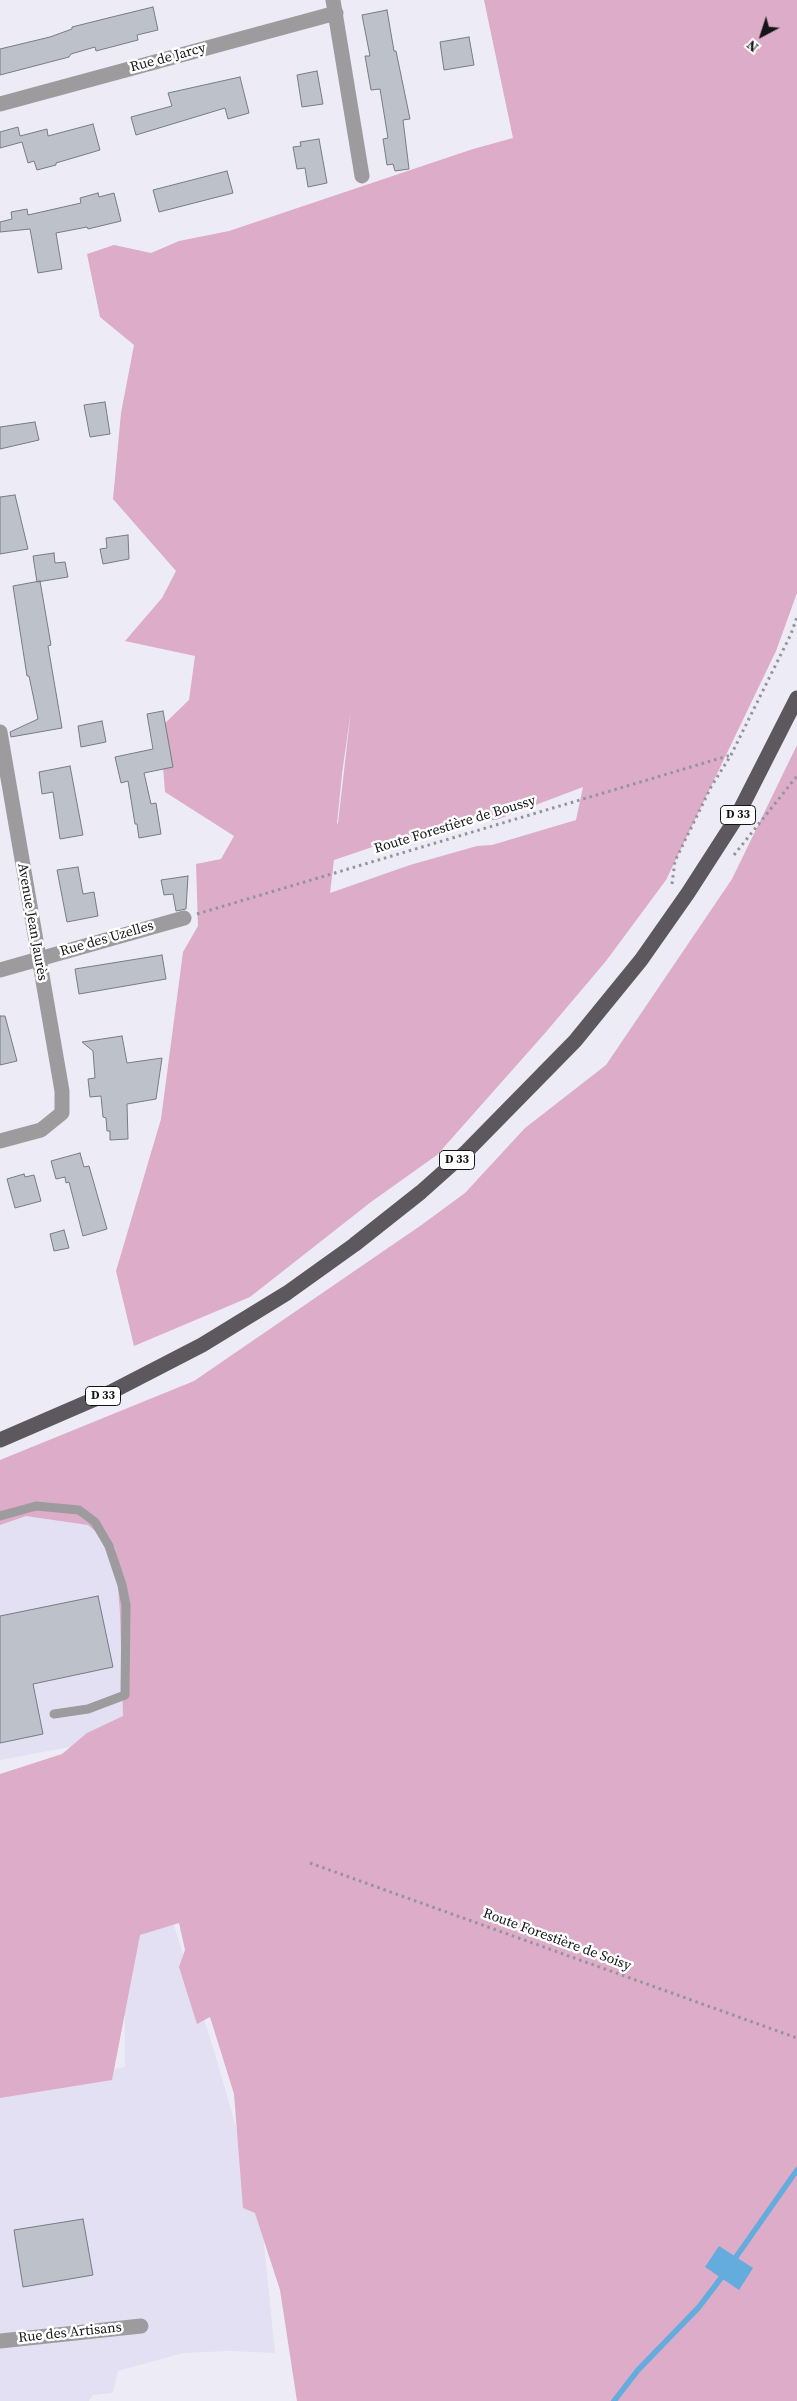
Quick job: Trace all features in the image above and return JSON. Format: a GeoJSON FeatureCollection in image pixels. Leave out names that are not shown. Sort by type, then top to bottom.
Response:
{"type":"FeatureCollection","features":[{"type":"Feature","properties":{"kind":"main road","name":"D 33"},"geometry":{"type":"LineString","coordinates":[[0,1440],[111,1392],[202,1345],[287,1293],[406,1204],[467,1151],[575,1041],[641,960],[688,893],[735,820],[797,698]]}},
{"type":"Feature","properties":{"kind":"street","name":"Rue de Jarcy"},"geometry":{"type":"LineString","coordinates":[[0,104],[335,6],[362,176]]}},
{"type":"Feature","properties":{"kind":"street","name":"Avenue Jean Jaurès"},"geometry":{"type":"LineString","coordinates":[[0,732],[62,1091],[62,1113],[41,1130],[0,1141]]}},
{"type":"Feature","properties":{"kind":"street","name":"Rue des Uzelles"},"geometry":{"type":"LineString","coordinates":[[0,970],[184,918]]}},
{"type":"Feature","properties":{"kind":"street","name":"Rue des Artisans"},"geometry":{"type":"LineString","coordinates":[[0,2341],[141,2326]]}},
{"type":"Feature","properties":{"kind":"lane"},"geometry":{"type":"LineString","coordinates":[[0,1516],[36,1506],[79,1510],[95,1522],[110,1546],[122,1585],[126,1605],[124,1695],[88,1709],[54,1714]]}},
{"type":"Feature","properties":{"kind":"path"},"geometry":{"type":"LineString","coordinates":[[672,888],[676,861],[711,787],[731,755],[791,634],[797,617]]}},
{"type":"Feature","properties":{"kind":"path","name":"Route Forestière de Boussy"},"geometry":{"type":"LineString","coordinates":[[184,918],[731,755]]}},
{"type":"Feature","properties":{"kind":"path","name":"Route Forestière de Soisy"},"geometry":{"type":"LineString","coordinates":[[310,1863],[797,2038]]}},
{"type":"Feature","properties":{"kind":"shaded area"},"geometry":{"type":"Polygon","coordinates":[[[484,0],[797,0],[797,593],[776,651],[666,880],[606,961],[546,1032],[437,1155],[371,1202],[250,1297],[134,1346],[116,1271],[161,1119],[183,952],[198,926],[196,864],[221,859],[234,836],[165,792],[160,728],[189,700],[195,656],[125,641],[162,598],[176,571],[113,499],[121,413],[134,345],[100,317],[87,254],[114,245],[151,253],[179,241],[229,231],[473,149],[513,138],[484,0]],[[351,710],[342,774],[337,824],[338,823],[351,710]],[[583,787],[496,820],[477,821],[432,833],[407,845],[405,836],[334,860],[330,893],[410,865],[477,846],[492,845],[576,820],[583,787]]]}},
{"type":"Feature","properties":{"kind":"shaded area"},"geometry":{"type":"Polygon","coordinates":[[[797,745],[797,2401],[297,2401],[280,2290],[255,2213],[243,2208],[234,2094],[210,2017],[197,2024],[179,1967],[185,1950],[179,1923],[140,1935],[112,2080],[0,2098],[0,1774],[62,1754],[87,1733],[123,1716],[120,1613],[115,1548],[88,1525],[26,1516],[0,1525],[0,1460],[194,1381],[465,1193],[525,1128],[606,1065],[732,879],[797,745]]]}},
{"type":"Feature","properties":{"kind":"shaded area"},"geometry":{"type":"Polygon","coordinates":[[[0,1512],[111,1516],[127,1570],[134,1735],[0,1760],[0,1512]]]}},
{"type":"Feature","properties":{"kind":"shaded area"},"geometry":{"type":"Polygon","coordinates":[[[171,1916],[215,2054],[261,2214],[275,2353],[229,2351],[183,2353],[118,2371],[113,2393],[93,2395],[89,2401],[0,2401],[0,2090],[125,2067],[124,1935],[171,1916]]]}},
{"type":"Feature","properties":{"kind":"water"},"geometry":{"type":"Polygon","coordinates":[[[719,2246],[753,2268],[739,2290],[705,2267],[719,2246]]]}},
{"type":"Feature","properties":{"kind":"building"},"geometry":{"type":"Polygon","coordinates":[[[153,7],[158,30],[137,35],[138,40],[96,51],[95,47],[71,54],[69,57],[0,75],[0,49],[50,37],[72,29],[72,27],[153,7]]]}},
{"type":"Feature","properties":{"kind":"building"},"geometry":{"type":"Polygon","coordinates":[[[387,10],[394,51],[396,51],[410,119],[403,120],[409,169],[395,171],[393,164],[387,165],[383,139],[388,138],[380,89],[371,90],[365,56],[370,56],[362,15],[387,10]]]}},
{"type":"Feature","properties":{"kind":"building"},"geometry":{"type":"Polygon","coordinates":[[[469,37],[474,65],[444,70],[440,42],[469,37]]]}},
{"type":"Feature","properties":{"kind":"building"},"geometry":{"type":"Polygon","coordinates":[[[317,71],[323,104],[302,107],[297,75],[317,71]]]}},
{"type":"Feature","properties":{"kind":"building"},"geometry":{"type":"Polygon","coordinates":[[[240,77],[249,113],[228,119],[225,108],[136,135],[131,117],[172,106],[168,93],[240,77]]]}},
{"type":"Feature","properties":{"kind":"building"},"geometry":{"type":"Polygon","coordinates":[[[93,124],[100,150],[37,170],[34,161],[28,163],[22,142],[0,148],[0,132],[18,127],[20,136],[47,129],[48,136],[93,124]]]}},
{"type":"Feature","properties":{"kind":"building"},"geometry":{"type":"Polygon","coordinates":[[[319,139],[327,183],[308,187],[305,168],[297,169],[293,147],[301,146],[300,142],[319,139]]]}},
{"type":"Feature","properties":{"kind":"building"},"geometry":{"type":"Polygon","coordinates":[[[227,171],[233,193],[159,212],[153,190],[227,171]]]}},
{"type":"Feature","properties":{"kind":"building"},"geometry":{"type":"Polygon","coordinates":[[[98,193],[99,197],[114,193],[121,221],[88,229],[87,227],[56,233],[62,269],[38,273],[30,229],[0,232],[0,222],[12,219],[11,212],[27,209],[28,215],[81,203],[80,198],[98,193]]]}},
{"type":"Feature","properties":{"kind":"building"},"geometry":{"type":"Polygon","coordinates":[[[105,402],[110,434],[90,437],[84,405],[105,402]]]}},
{"type":"Feature","properties":{"kind":"building"},"geometry":{"type":"Polygon","coordinates":[[[35,422],[39,440],[0,449],[0,427],[35,422]]]}},
{"type":"Feature","properties":{"kind":"building"},"geometry":{"type":"Polygon","coordinates":[[[15,495],[28,549],[0,554],[0,497],[15,495]]]}},
{"type":"Feature","properties":{"kind":"building"},"geometry":{"type":"Polygon","coordinates":[[[128,535],[129,559],[103,564],[100,549],[107,548],[106,538],[128,535]]]}},
{"type":"Feature","properties":{"kind":"building"},"geometry":{"type":"Polygon","coordinates":[[[54,553],[55,563],[65,562],[68,577],[37,582],[33,556],[54,553]]]}},
{"type":"Feature","properties":{"kind":"building"},"geometry":{"type":"Polygon","coordinates":[[[40,581],[51,645],[48,646],[62,728],[11,737],[10,732],[38,719],[29,676],[27,676],[13,586],[40,581]]]}},
{"type":"Feature","properties":{"kind":"building"},"geometry":{"type":"Polygon","coordinates":[[[163,711],[173,767],[144,773],[151,804],[156,803],[161,834],[139,838],[128,781],[121,783],[115,757],[153,749],[147,714],[163,711]]]}},
{"type":"Feature","properties":{"kind":"building"},"geometry":{"type":"Polygon","coordinates":[[[102,721],[106,742],[81,747],[78,726],[102,721]]]}},
{"type":"Feature","properties":{"kind":"building"},"geometry":{"type":"Polygon","coordinates":[[[70,766],[83,835],[60,839],[53,792],[42,794],[39,772],[70,766]]]}},
{"type":"Feature","properties":{"kind":"building"},"geometry":{"type":"Polygon","coordinates":[[[78,867],[83,894],[94,892],[98,916],[67,922],[57,870],[78,867]]]}},
{"type":"Feature","properties":{"kind":"building"},"geometry":{"type":"Polygon","coordinates":[[[188,876],[186,909],[176,911],[173,894],[164,895],[161,880],[188,876]]]}},
{"type":"Feature","properties":{"kind":"building"},"geometry":{"type":"Polygon","coordinates":[[[162,955],[166,979],[79,994],[75,969],[162,955]]]}},
{"type":"Feature","properties":{"kind":"building"},"geometry":{"type":"Polygon","coordinates":[[[0,1016],[5,1016],[17,1061],[0,1065],[0,1016]]]}},
{"type":"Feature","properties":{"kind":"building"},"geometry":{"type":"Polygon","coordinates":[[[122,1036],[127,1063],[162,1058],[156,1099],[127,1104],[128,1139],[110,1140],[110,1131],[107,1131],[106,1118],[103,1117],[101,1096],[90,1097],[88,1079],[95,1078],[93,1051],[82,1042],[122,1036]]]}},
{"type":"Feature","properties":{"kind":"building"},"geometry":{"type":"Polygon","coordinates":[[[80,1153],[84,1167],[89,1166],[107,1229],[83,1236],[69,1182],[66,1183],[65,1177],[56,1179],[51,1161],[80,1153]]]}},
{"type":"Feature","properties":{"kind":"building"},"geometry":{"type":"Polygon","coordinates":[[[24,1174],[25,1177],[34,1175],[41,1201],[15,1208],[7,1179],[24,1174]]]}},
{"type":"Feature","properties":{"kind":"building"},"geometry":{"type":"Polygon","coordinates":[[[64,1230],[69,1248],[54,1251],[50,1234],[64,1230]]]}},
{"type":"Feature","properties":{"kind":"building"},"geometry":{"type":"Polygon","coordinates":[[[98,1596],[113,1667],[33,1684],[43,1734],[0,1743],[0,1616],[98,1596]]]}},
{"type":"Feature","properties":{"kind":"building"},"geometry":{"type":"Polygon","coordinates":[[[83,2219],[93,2275],[23,2287],[14,2230],[83,2219]]]}},
{"type":"Feature","properties":{"kind":"waterway"},"geometry":{"type":"LineString","coordinates":[[736,2257],[797,2170]]}},
{"type":"Feature","properties":{"kind":"waterway"},"geometry":{"type":"LineString","coordinates":[[614,2401],[638,2370],[699,2307],[721,2278]]}}]}
